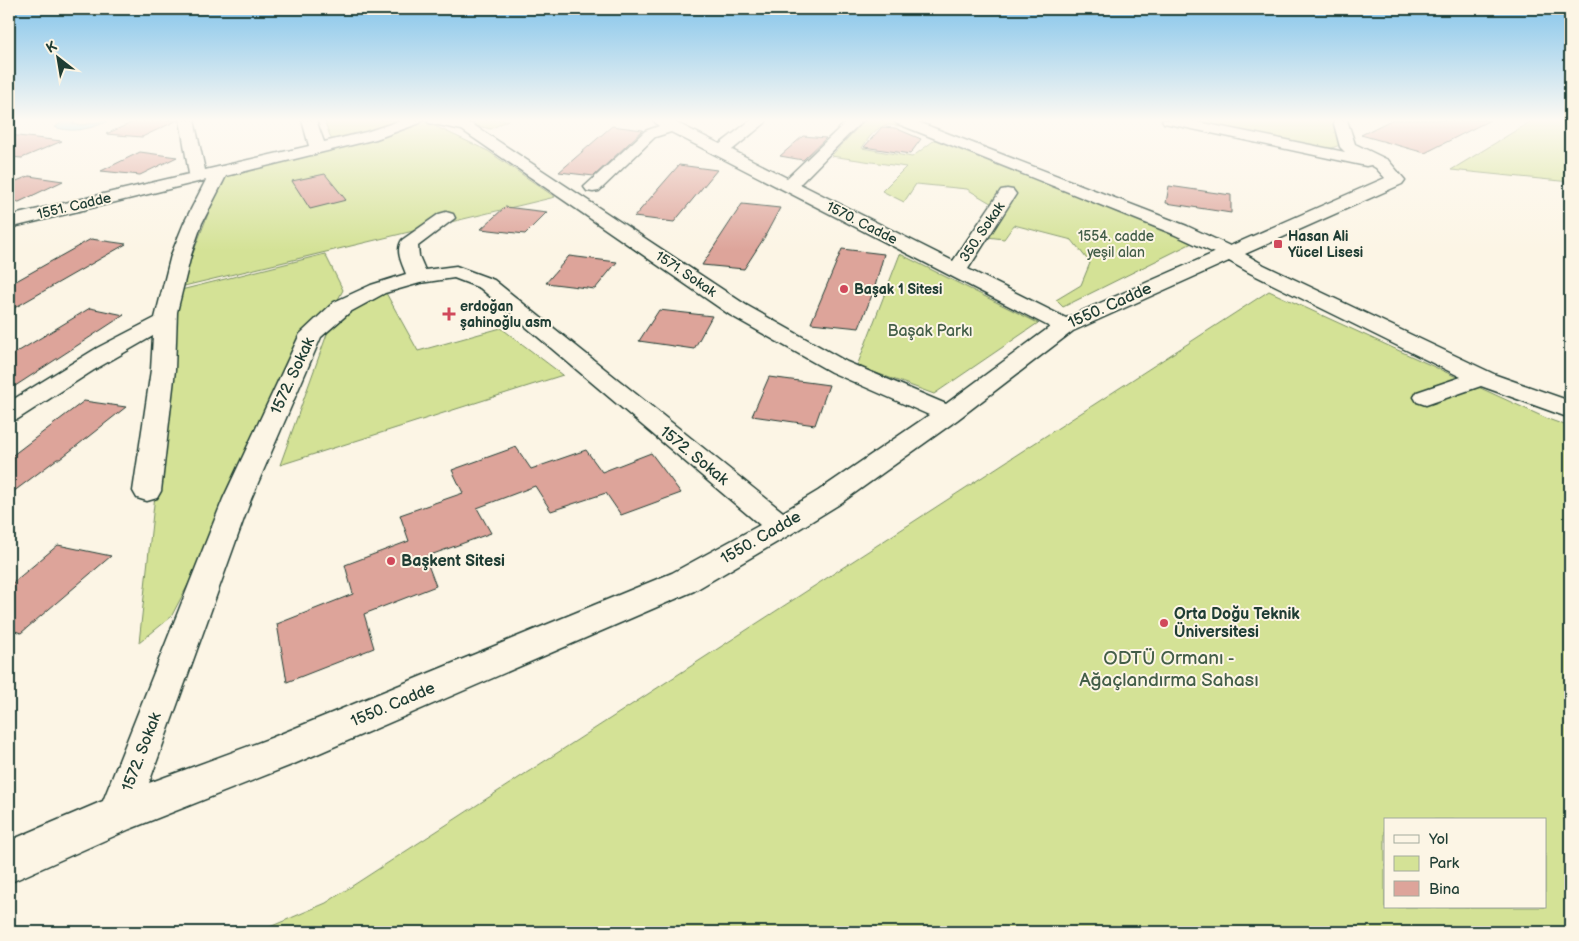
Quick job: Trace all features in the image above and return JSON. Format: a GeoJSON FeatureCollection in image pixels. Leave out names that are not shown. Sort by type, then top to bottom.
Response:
{"type":"FeatureCollection","features":[{"type":"Feature","properties":{"kind":"street"},"geometry":{"type":"LineString","coordinates":[[195,164],[198,177]]}},
{"type":"Feature","properties":{"kind":"street","name":"1551. Cadde"},"geometry":{"type":"LineString","coordinates":[[9,222],[254,164]]}},
{"type":"Feature","properties":{"kind":"street","name":"1571. Sokak"},"geometry":{"type":"LineString","coordinates":[[520,164],[747,314],[839,367],[948,414]]}},
{"type":"Feature","properties":{"kind":"street"},"geometry":{"type":"LineString","coordinates":[[593,187],[618,164]]}},
{"type":"Feature","properties":{"kind":"street","name":"1570. Cadde"},"geometry":{"type":"LineString","coordinates":[[746,164],[1065,326]]}},
{"type":"Feature","properties":{"kind":"street"},"geometry":{"type":"LineString","coordinates":[[788,186],[811,164]]}},
{"type":"Feature","properties":{"kind":"street"},"geometry":{"type":"LineString","coordinates":[[1008,164],[1171,227],[1230,252],[1256,269],[1482,378],[1570,410]]}},
{"type":"Feature","properties":{"kind":"street","name":"1550. Cadde"},"geometry":{"type":"LineString","coordinates":[[9,862],[118,814],[280,752],[683,582],[781,527],[828,498],[948,414],[1065,326],[1396,180],[1382,164]]}},
{"type":"Feature","properties":{"kind":"street"},"geometry":{"type":"LineString","coordinates":[[147,491],[163,370],[166,312],[181,255],[193,222],[219,172]]}},
{"type":"Feature","properties":{"kind":"street","name":"350. Sokak"},"geometry":{"type":"LineString","coordinates":[[957,270],[1007,194]]}},
{"type":"Feature","properties":{"kind":"street"},"geometry":{"type":"LineString","coordinates":[[417,277],[408,254],[409,244],[446,218]]}},
{"type":"Feature","properties":{"kind":"street","name":"1572. Sokak"},"geometry":{"type":"LineString","coordinates":[[118,814],[238,499],[311,334],[342,307],[378,289],[417,277],[456,272],[487,284],[781,527]]}},
{"type":"Feature","properties":{"kind":"street"},"geometry":{"type":"LineString","coordinates":[[9,413],[88,362],[128,339],[165,322]]}},
{"type":"Feature","properties":{"kind":"street"},"geometry":{"type":"LineString","coordinates":[[1426,397],[1482,378]]}},
{"type":"Feature","properties":{"kind":"green space"},"geometry":{"type":"Polygon","coordinates":[[[264,164],[507,164],[555,197],[180,287],[223,175],[264,164]]]}},
{"type":"Feature","properties":{"kind":"green space","name":"1554. cadde yeşil alan"},"geometry":{"type":"Polygon","coordinates":[[[885,164],[998,164],[1194,242],[1063,307],[1056,300],[1081,285],[1090,263],[1072,240],[1014,225],[1004,239],[979,236],[999,208],[967,189],[916,184],[904,202],[882,191],[906,167],[885,164]]]}},
{"type":"Feature","properties":{"kind":"green space"},"geometry":{"type":"Polygon","coordinates":[[[1461,164],[1570,164],[1570,182],[1451,170],[1461,164]]]}},
{"type":"Feature","properties":{"kind":"green space"},"geometry":{"type":"Polygon","coordinates":[[[325,254],[343,290],[171,617],[139,643],[177,291],[325,254]]]}},
{"type":"Feature","properties":{"kind":"green space","name":"Başak Parkı"},"geometry":{"type":"Polygon","coordinates":[[[900,254],[1038,323],[934,394],[857,366],[900,254]]]}},
{"type":"Feature","properties":{"kind":"green space","name":"ODTÜ Ormanı - Ağaçlandırma Sahası"},"geometry":{"type":"Polygon","coordinates":[[[1269,291],[1548,419],[1570,427],[1570,932],[258,932],[326,903],[1269,291]]]}},
{"type":"Feature","properties":{"kind":"green space"},"geometry":{"type":"Polygon","coordinates":[[[386,293],[418,351],[501,328],[563,375],[280,465],[331,323],[386,293]]]}},
{"type":"Feature","properties":{"kind":"building"},"geometry":{"type":"Polygon","coordinates":[[[116,164],[163,164],[140,175],[101,171],[116,164]]]}},
{"type":"Feature","properties":{"kind":"building"},"geometry":{"type":"Polygon","coordinates":[[[568,164],[607,164],[594,176],[559,172],[568,164]]]}},
{"type":"Feature","properties":{"kind":"building"},"geometry":{"type":"Polygon","coordinates":[[[679,165],[717,170],[674,222],[634,217],[679,165]]]}},
{"type":"Feature","properties":{"kind":"building"},"geometry":{"type":"Polygon","coordinates":[[[325,174],[346,200],[310,209],[292,181],[325,174]]]}},
{"type":"Feature","properties":{"kind":"building"},"geometry":{"type":"Polygon","coordinates":[[[29,176],[63,181],[19,202],[9,201],[9,184],[29,176]]]}},
{"type":"Feature","properties":{"kind":"building"},"geometry":{"type":"Polygon","coordinates":[[[1169,186],[1231,195],[1231,213],[1166,203],[1169,186]]]}},
{"type":"Feature","properties":{"kind":"building"},"geometry":{"type":"Polygon","coordinates":[[[742,204],[780,208],[744,269],[702,265],[742,204]]]}},
{"type":"Feature","properties":{"kind":"building"},"geometry":{"type":"Polygon","coordinates":[[[505,207],[547,212],[525,234],[481,229],[505,207]]]}},
{"type":"Feature","properties":{"kind":"building"},"geometry":{"type":"Polygon","coordinates":[[[91,239],[126,244],[9,311],[9,285],[91,239]]]}},
{"type":"Feature","properties":{"kind":"building","name":"Başak 1 Sitesi"},"geometry":{"type":"Polygon","coordinates":[[[842,249],[884,254],[874,290],[859,328],[811,323],[842,249]]]}},
{"type":"Feature","properties":{"kind":"building"},"geometry":{"type":"Polygon","coordinates":[[[569,256],[617,262],[595,289],[546,283],[569,256]]]}},
{"type":"Feature","properties":{"kind":"building"},"geometry":{"type":"Polygon","coordinates":[[[90,308],[124,315],[9,390],[9,357],[90,308]]]}},
{"type":"Feature","properties":{"kind":"building"},"geometry":{"type":"Polygon","coordinates":[[[659,310],[712,316],[694,349],[639,341],[659,310]]]}},
{"type":"Feature","properties":{"kind":"building"},"geometry":{"type":"Polygon","coordinates":[[[769,377],[829,385],[815,425],[752,416],[769,377]]]}},
{"type":"Feature","properties":{"kind":"building"},"geometry":{"type":"Polygon","coordinates":[[[84,401],[126,407],[60,459],[57,459],[9,495],[9,458],[84,401]]]}},
{"type":"Feature","properties":{"kind":"building","name":"Başkent Sitesi"},"geometry":{"type":"Polygon","coordinates":[[[516,447],[531,469],[586,450],[602,472],[651,453],[681,493],[621,515],[606,493],[551,511],[535,486],[477,508],[491,533],[425,557],[436,586],[364,614],[374,648],[287,682],[277,624],[353,594],[345,565],[409,541],[400,515],[463,493],[452,470],[516,447]]]}},
{"type":"Feature","properties":{"kind":"building"},"geometry":{"type":"Polygon","coordinates":[[[58,545],[111,556],[21,633],[9,629],[9,586],[58,545]]]}},
{"type":"Feature","properties":{"kind":"place","name":"Hasan Ali Yücel Lisesi"},"geometry":{"type":"Point","coordinates":[1278,244]}},
{"type":"Feature","properties":{"kind":"place","name":"Başak 1 Sitesi"},"geometry":{"type":"Point","coordinates":[844,289]}},
{"type":"Feature","properties":{"kind":"place","name":"erdoğan şahinoğlu asm"},"geometry":{"type":"Point","coordinates":[449,314]}},
{"type":"Feature","properties":{"kind":"place","name":"Başkent Sitesi"},"geometry":{"type":"Point","coordinates":[391,561]}},
{"type":"Feature","properties":{"kind":"place","name":"Orta Doğu Teknik Üniversitesi"},"geometry":{"type":"Point","coordinates":[1164,623]}}]}
